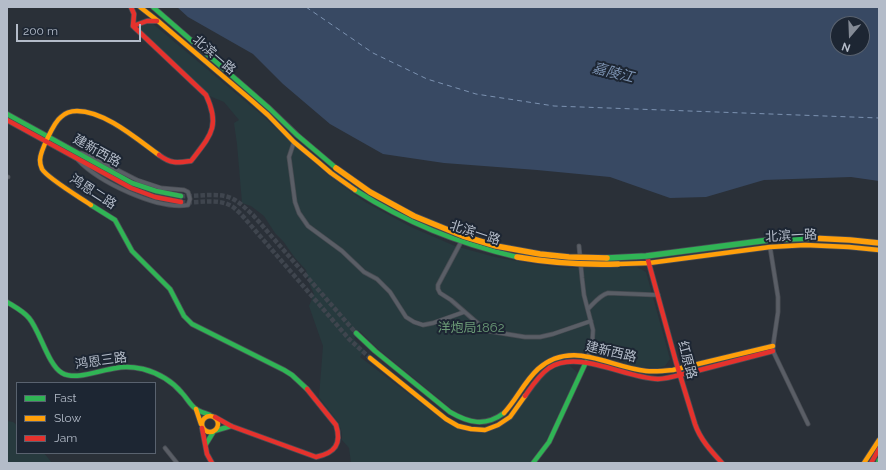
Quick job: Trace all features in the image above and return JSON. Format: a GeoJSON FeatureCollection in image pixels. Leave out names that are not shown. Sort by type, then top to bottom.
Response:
{"type":"FeatureCollection","features":[{"type":"Feature","properties":{"kind":"main road"},"geometry":{"type":"LineString","coordinates":[[132,7],[134,14],[133,26],[147,21],[158,21]]}},
{"type":"Feature","properties":{"kind":"main road","name":"北滨一路"},"geometry":{"type":"LineString","coordinates":[[140,7],[266,113],[294,142],[332,173],[366,197],[412,222],[461,242],[496,253],[539,261],[569,264],[606,265],[648,263],[770,247],[805,245],[879,250]]}},
{"type":"Feature","properties":{"kind":"main road","name":"北滨一路"},"geometry":{"type":"LineString","coordinates":[[153,7],[269,108],[297,136],[336,168],[370,192],[414,216],[463,236],[496,246],[540,254],[569,257],[606,258],[646,256],[804,238],[879,243]]}},
{"type":"Feature","properties":{"kind":"main road","name":"鸿恩二路"},"geometry":{"type":"LineString","coordinates":[[133,26],[206,95],[214,114],[210,134],[190,161],[179,163],[167,161],[120,127],[104,118],[90,113],[78,111],[69,112],[61,116],[47,139],[40,160],[42,169],[48,176],[115,220],[132,251],[170,289],[184,316],[192,324],[284,370],[302,383],[336,425],[339,432],[338,440],[336,448],[330,454],[316,457],[231,426],[196,409]]}},
{"type":"Feature","properties":{"kind":"main road","name":"建新西路"},"geometry":{"type":"LineString","coordinates":[[7,114],[47,139],[76,158],[131,188],[155,198],[167,201],[181,199],[132,183],[68,148],[47,139],[7,120]]}},
{"type":"Feature","properties":{"kind":"main road","name":"红原路"},"geometry":{"type":"LineString","coordinates":[[646,256],[679,375],[696,429],[713,454],[722,463]]}},
{"type":"Feature","properties":{"kind":"main road","name":"鸿恩三路"},"geometry":{"type":"LineString","coordinates":[[7,302],[21,310],[30,319],[56,368],[60,372],[73,377],[121,367],[133,367],[157,373],[168,379],[196,409]]}},
{"type":"Feature","properties":{"kind":"main road","name":"建新西路"},"geometry":{"type":"LineString","coordinates":[[356,333],[375,351],[450,412],[471,422],[482,423],[493,420],[504,413],[532,374],[547,362],[560,357],[574,355],[636,376],[659,379],[679,375],[773,348]]}},
{"type":"Feature","properties":{"kind":"main road","name":"建新西路"},"geometry":{"type":"LineString","coordinates":[[370,358],[458,426],[485,430],[498,425],[510,417],[538,378],[550,368],[562,362],[587,359],[638,370],[657,372],[773,348]]}},
{"type":"Feature","properties":{"kind":"main road"},"geometry":{"type":"LineString","coordinates":[[533,463],[549,442],[587,359]]}},
{"type":"Feature","properties":{"kind":"main road"},"geometry":{"type":"LineString","coordinates":[[196,409],[202,426],[207,454],[212,463]]}},
{"type":"Feature","properties":{"kind":"main road"},"geometry":{"type":"LineString","coordinates":[[206,444],[214,431],[216,429],[218,424],[217,419],[213,416],[205,417],[203,419],[202,426],[205,431],[209,432],[214,431],[231,426]]}},
{"type":"Feature","properties":{"kind":"main road"},"geometry":{"type":"LineString","coordinates":[[864,463],[879,440]]}},
{"type":"Feature","properties":{"kind":"main road"},"geometry":{"type":"LineString","coordinates":[[871,463],[879,449]]}},
{"type":"Feature","properties":{"kind":"street"},"geometry":{"type":"LineString","coordinates":[[294,142],[289,157],[295,202],[299,213],[308,226],[342,251],[364,272],[376,279],[390,292],[406,317],[414,322],[423,325],[464,312]]}},
{"type":"Feature","properties":{"kind":"street"},"geometry":{"type":"LineString","coordinates":[[68,148],[92,157],[137,180],[161,188],[184,190],[188,192],[190,199],[188,205],[182,206],[162,204],[146,200],[98,176],[85,167],[76,158]]}},
{"type":"Feature","properties":{"kind":"street"},"geometry":{"type":"LineString","coordinates":[[461,242],[438,285],[438,289],[440,293],[451,300],[488,331],[525,337],[540,337],[553,334],[591,320]]}},
{"type":"Feature","properties":{"kind":"street"},"geometry":{"type":"LineString","coordinates":[[579,246],[584,295],[593,330],[592,346],[587,359]]}},
{"type":"Feature","properties":{"kind":"street"},"geometry":{"type":"LineString","coordinates":[[770,247],[778,297],[778,312],[773,348],[808,424]]}},
{"type":"Feature","properties":{"kind":"street"},"geometry":{"type":"LineString","coordinates":[[588,309],[600,297],[608,293],[658,295]]}},
{"type":"Feature","properties":{"kind":"street"},"geometry":{"type":"LineString","coordinates":[[165,448],[177,463]]}},
{"type":"Feature","properties":{"kind":"green space","name":"洋炮局1862"},"geometry":{"type":"Polygon","coordinates":[[[152,23],[263,116],[329,176],[365,202],[411,227],[455,246],[495,257],[539,265],[569,268],[637,267],[646,272],[670,359],[665,366],[658,368],[638,367],[595,353],[573,352],[558,354],[545,360],[531,373],[503,412],[492,419],[481,422],[460,416],[378,349],[360,331],[354,339],[365,350],[360,357],[444,421],[466,432],[485,433],[508,422],[539,381],[552,370],[561,366],[569,365],[578,373],[546,441],[529,463],[351,463],[349,448],[342,440],[342,433],[338,422],[319,397],[323,346],[309,306],[314,294],[309,283],[306,270],[275,233],[264,216],[251,206],[242,203],[234,123],[239,120],[224,102],[207,95],[139,29],[140,26],[152,23]]]}},
{"type":"Feature","properties":{"kind":"green space"},"geometry":{"type":"Polygon","coordinates":[[[7,421],[16,424],[16,454],[45,454],[52,463],[7,463],[7,421]]]}},
{"type":"Feature","properties":{"kind":"water","name":"嘉陵江"},"geometry":{"type":"Polygon","coordinates":[[[177,7],[879,7],[879,181],[851,177],[764,180],[706,197],[670,198],[610,177],[444,163],[383,154],[330,124],[283,84],[253,54],[188,17],[177,7]]]}},
{"type":"Feature","properties":{"kind":"ferry route"},"geometry":{"type":"LineString","coordinates":[[306,7],[373,53],[427,79],[476,94],[554,106],[879,118]]}},
{"type":"Feature","properties":{"kind":"tunnel"},"geometry":{"type":"LineString","coordinates":[[181,196],[219,195],[231,198],[240,204],[253,215],[356,333]]}},
{"type":"Feature","properties":{"kind":"tunnel"},"geometry":{"type":"LineString","coordinates":[[181,202],[221,202],[233,207],[244,217],[349,339],[370,358]]}},
{"type":"Feature","properties":{"kind":"traffic: fast"},"geometry":{"type":"LineString","coordinates":[[153,7],[336,168]]}},
{"type":"Feature","properties":{"kind":"traffic: fast"},"geometry":{"type":"LineString","coordinates":[[7,114],[132,183],[156,191],[181,196]]}},
{"type":"Feature","properties":{"kind":"traffic: fast"},"geometry":{"type":"LineString","coordinates":[[355,190],[374,202],[433,231],[474,245],[517,257]]}},
{"type":"Feature","properties":{"kind":"traffic: fast"},"geometry":{"type":"LineString","coordinates":[[91,205],[115,220],[132,251],[170,289],[184,316],[192,324],[284,370],[292,375],[307,389]]}},
{"type":"Feature","properties":{"kind":"traffic: fast"},"geometry":{"type":"LineString","coordinates":[[607,258],[646,256],[769,240],[810,238]]}},
{"type":"Feature","properties":{"kind":"traffic: fast"},"geometry":{"type":"LineString","coordinates":[[7,302],[22,311],[29,318],[37,331],[52,363],[62,373],[74,376],[123,367],[143,369],[159,375],[169,381],[194,407],[199,411],[210,415]]}},
{"type":"Feature","properties":{"kind":"traffic: fast"},"geometry":{"type":"LineString","coordinates":[[356,333],[375,351],[450,412],[457,416],[470,421],[484,422],[504,413]]}},
{"type":"Feature","properties":{"kind":"traffic: fast"},"geometry":{"type":"LineString","coordinates":[[533,463],[549,442],[586,362]]}},
{"type":"Feature","properties":{"kind":"traffic: fast"},"geometry":{"type":"LineString","coordinates":[[206,444],[214,431],[231,426]]}},
{"type":"Feature","properties":{"kind":"traffic: slow"},"geometry":{"type":"LineString","coordinates":[[140,7],[251,100],[294,142],[331,173],[355,190]]}},
{"type":"Feature","properties":{"kind":"traffic: slow"},"geometry":{"type":"LineString","coordinates":[[91,205],[50,177],[41,167],[40,160],[45,144],[58,120],[63,116],[73,111],[88,112],[99,116],[121,127],[159,155]]}},
{"type":"Feature","properties":{"kind":"traffic: slow"},"geometry":{"type":"LineString","coordinates":[[336,168],[370,192],[414,216],[463,236],[496,246],[540,254],[569,257],[607,258]]}},
{"type":"Feature","properties":{"kind":"traffic: slow"},"geometry":{"type":"LineString","coordinates":[[810,238],[879,243]]}},
{"type":"Feature","properties":{"kind":"traffic: slow"},"geometry":{"type":"LineString","coordinates":[[618,264],[649,263],[770,247],[805,245],[879,250]]}},
{"type":"Feature","properties":{"kind":"traffic: slow"},"geometry":{"type":"LineString","coordinates":[[517,257],[568,263],[618,264]]}},
{"type":"Feature","properties":{"kind":"traffic: slow"},"geometry":{"type":"LineString","coordinates":[[504,413],[538,369],[551,360],[564,356],[577,355],[590,357],[632,369],[660,371],[673,370],[773,346]]}},
{"type":"Feature","properties":{"kind":"traffic: slow"},"geometry":{"type":"LineString","coordinates":[[370,358],[446,419],[458,426],[485,430],[498,425],[510,417],[525,396]]}},
{"type":"Feature","properties":{"kind":"traffic: slow"},"geometry":{"type":"LineString","coordinates":[[196,409],[201,424]]}},
{"type":"Feature","properties":{"kind":"traffic: slow"},"geometry":{"type":"LineString","coordinates":[[207,416],[213,416],[218,421],[218,424],[216,430],[213,432],[207,432],[202,427],[202,421],[207,416]]}},
{"type":"Feature","properties":{"kind":"traffic: slow"},"geometry":{"type":"LineString","coordinates":[[864,463],[879,440]]}},
{"type":"Feature","properties":{"kind":"traffic: jam"},"geometry":{"type":"LineString","coordinates":[[131,7],[134,14],[133,26],[147,21],[157,21]]}},
{"type":"Feature","properties":{"kind":"traffic: jam"},"geometry":{"type":"LineString","coordinates":[[133,26],[206,95],[213,115],[213,123],[208,138],[191,161],[174,162],[159,155]]}},
{"type":"Feature","properties":{"kind":"traffic: jam"},"geometry":{"type":"LineString","coordinates":[[7,120],[131,188],[155,197],[181,202]]}},
{"type":"Feature","properties":{"kind":"traffic: jam"},"geometry":{"type":"LineString","coordinates":[[648,260],[695,424],[703,440],[722,463]]}},
{"type":"Feature","properties":{"kind":"traffic: jam"},"geometry":{"type":"LineString","coordinates":[[525,396],[542,374],[549,368],[561,363],[588,363],[658,379],[677,376],[773,351]]}},
{"type":"Feature","properties":{"kind":"traffic: jam"},"geometry":{"type":"LineString","coordinates":[[215,417],[231,426],[316,457],[323,455],[335,447],[338,432],[336,425],[307,389]]}},
{"type":"Feature","properties":{"kind":"traffic: jam"},"geometry":{"type":"LineString","coordinates":[[202,428],[207,454],[212,463]]}},
{"type":"Feature","properties":{"kind":"traffic: jam"},"geometry":{"type":"LineString","coordinates":[[871,463],[879,449]]}}]}
